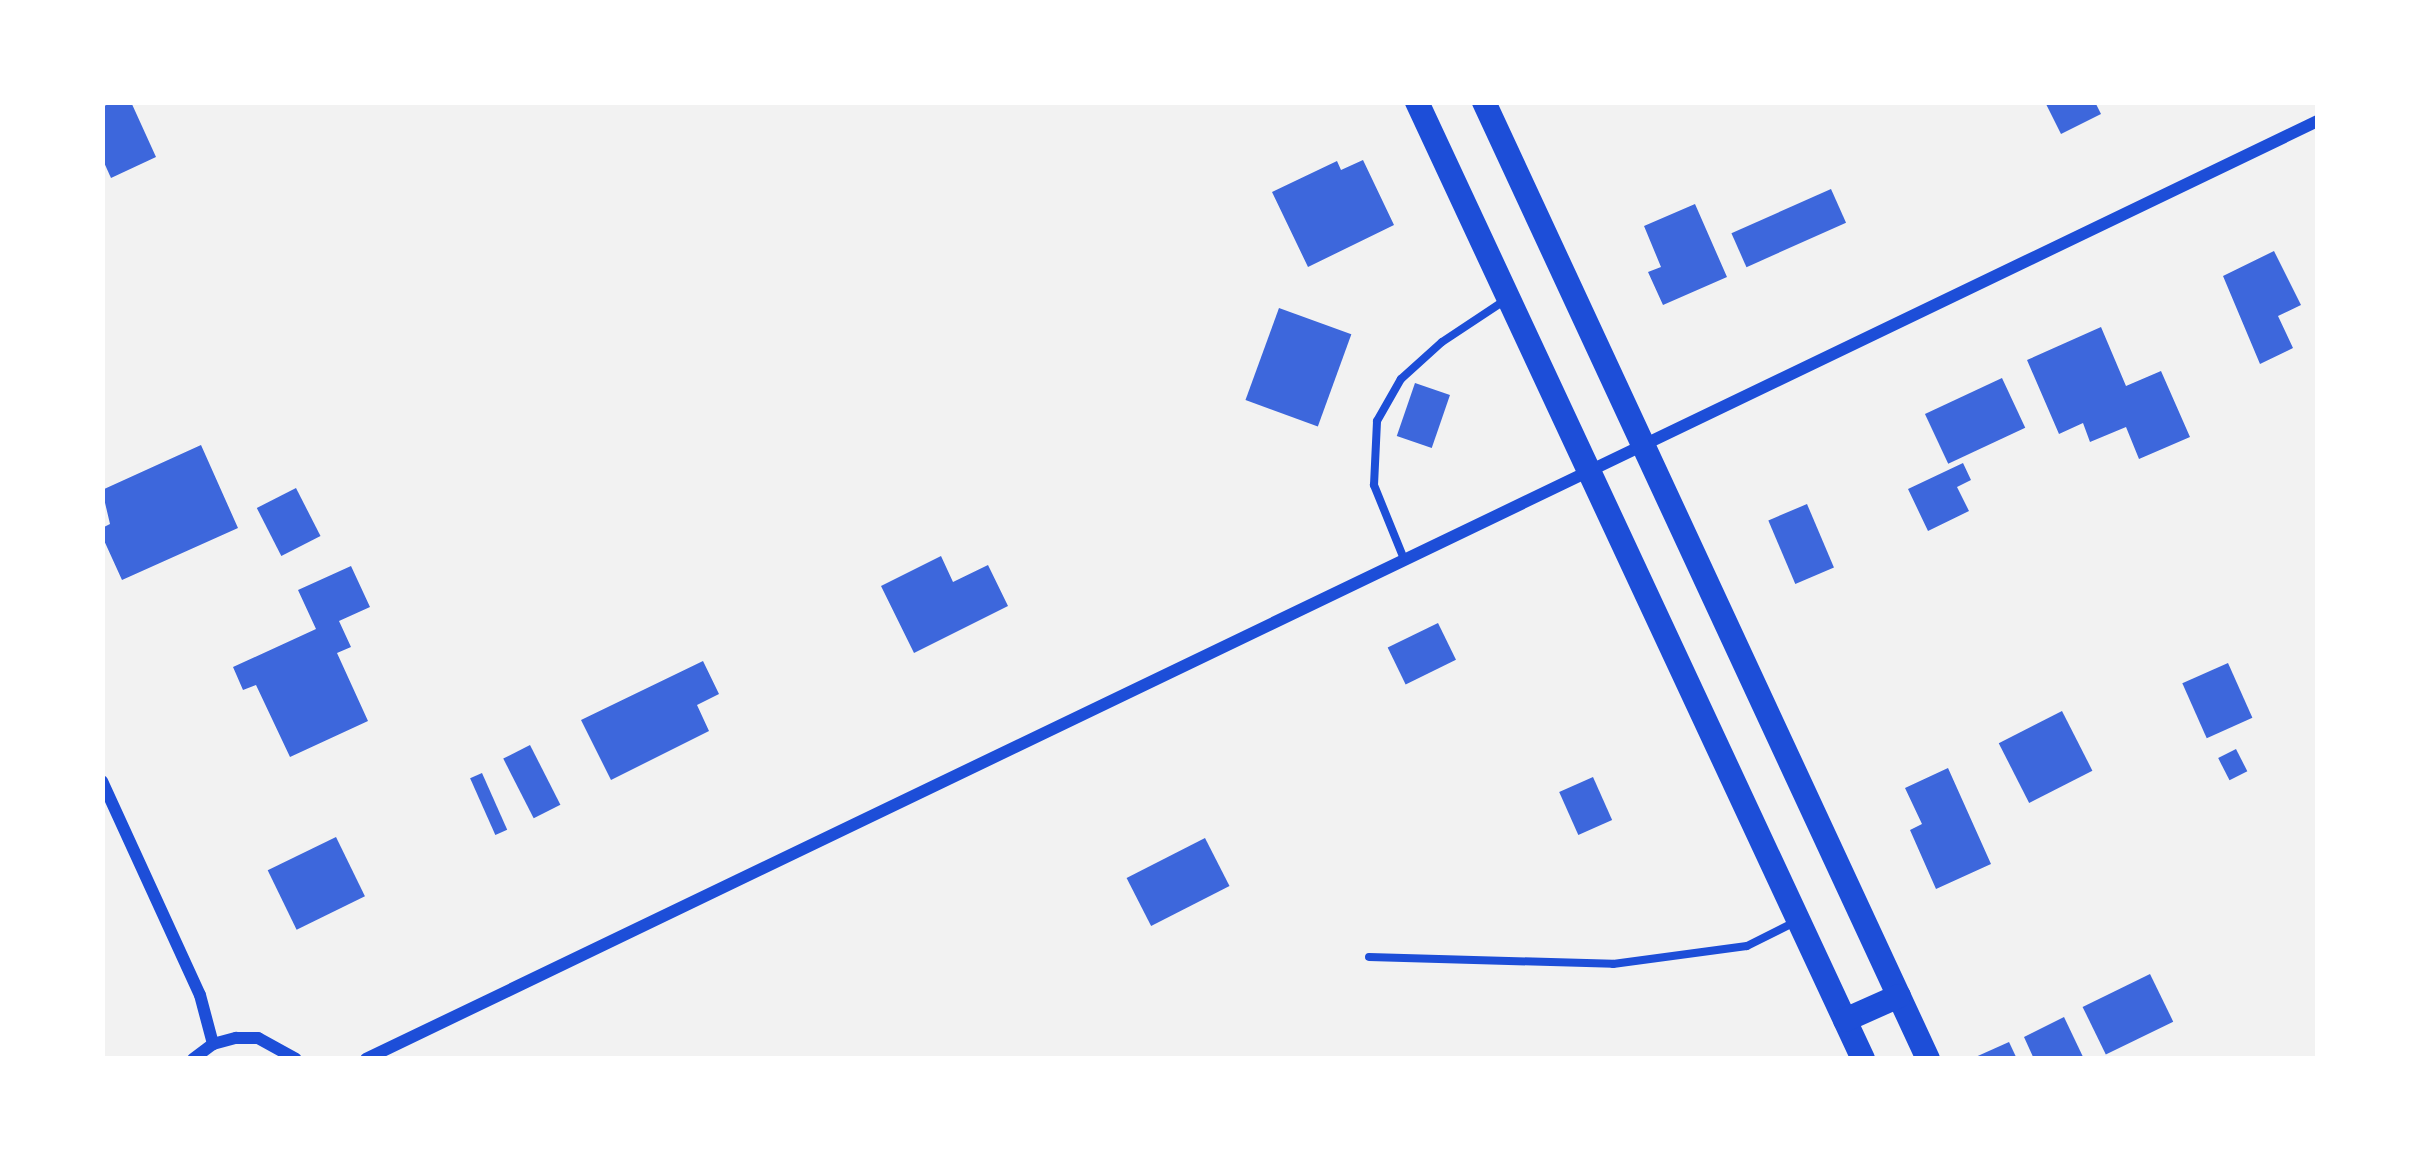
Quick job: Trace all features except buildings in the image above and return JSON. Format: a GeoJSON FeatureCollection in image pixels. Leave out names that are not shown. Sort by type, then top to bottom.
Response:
{"type":"FeatureCollection","features":[{"type":"Feature","properties":{"kind":"main road"},"geometry":{"type":"LineString","coordinates":[[1417,102],[1863,1059]]}},
{"type":"Feature","properties":{"kind":"main road"},"geometry":{"type":"LineString","coordinates":[[1484,102],[1928,1059]]}},
{"type":"Feature","properties":{"kind":"main road"},"geometry":{"type":"LineString","coordinates":[[1845,1020],[1899,996]]}},
{"type":"Feature","properties":{"kind":"street"},"geometry":{"type":"LineString","coordinates":[[366,1059],[2318,121]]}},
{"type":"Feature","properties":{"kind":"street"},"geometry":{"type":"LineString","coordinates":[[102,781],[200,995],[213,1044]]}},
{"type":"Feature","properties":{"kind":"street"},"geometry":{"type":"LineString","coordinates":[[193,1059],[213,1044],[258,1038],[296,1059]]}},
{"type":"Feature","properties":{"kind":"lane"},"geometry":{"type":"LineString","coordinates":[[1404,559],[1374,485],[1377,421],[1401,379],[1442,342],[1508,298]]}},
{"type":"Feature","properties":{"kind":"lane"},"geometry":{"type":"LineString","coordinates":[[1370,958],[1612,964],[1748,946],[1798,920]]}}]}
